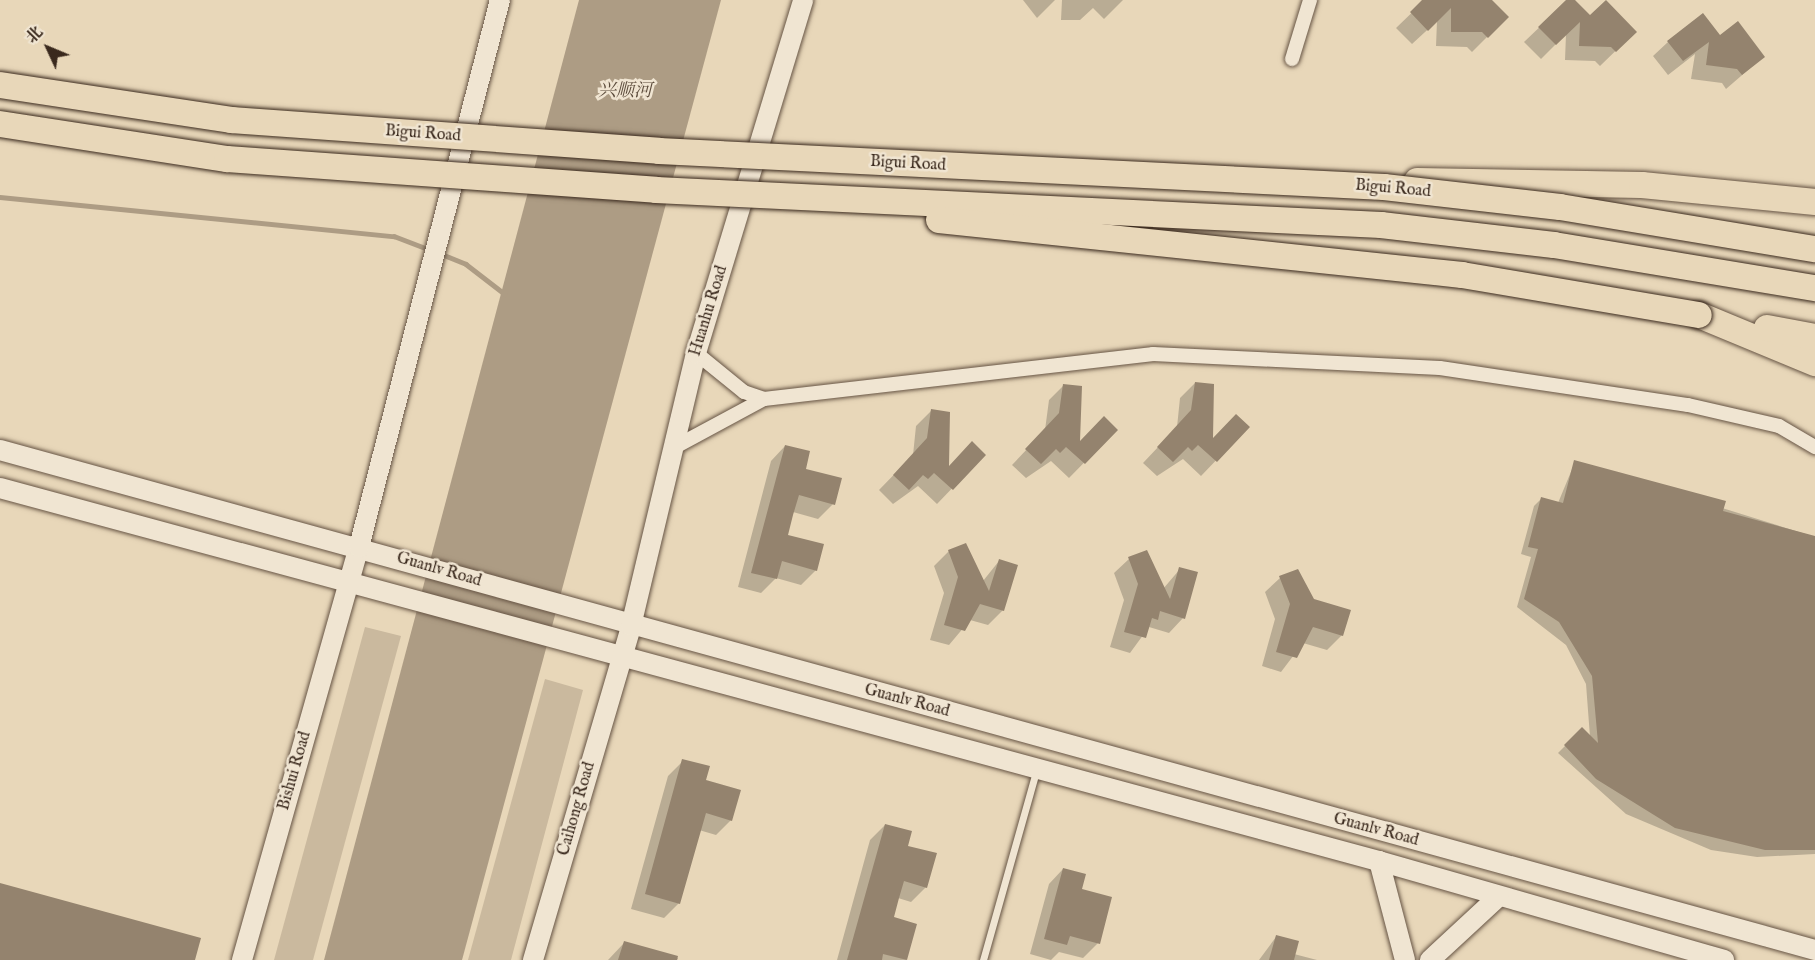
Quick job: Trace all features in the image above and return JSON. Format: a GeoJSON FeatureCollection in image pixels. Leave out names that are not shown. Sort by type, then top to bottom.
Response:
{"type":"FeatureCollection","features":[{"type":"Feature","properties":{"kind":"highway","name":"Bigui Road"},"geometry":{"type":"LineString","coordinates":[[0,85],[231,120],[659,151],[1384,187],[1560,207],[1815,249]]}},
{"type":"Feature","properties":{"kind":"highway"},"geometry":{"type":"LineString","coordinates":[[0,124],[227,159],[619,187],[1381,225],[1554,245],[1815,288]]}},
{"type":"Feature","properties":{"kind":"highway"},"geometry":{"type":"LineString","coordinates":[[1153,177],[1642,185],[1815,202]]}},
{"type":"Feature","properties":{"kind":"highway"},"geometry":{"type":"LineString","coordinates":[[1739,195],[1788,192],[1815,183]]}},
{"type":"Feature","properties":{"kind":"highway"},"geometry":{"type":"LineString","coordinates":[[619,187],[1462,275],[1699,315],[1815,338]]}},
{"type":"Feature","properties":{"kind":"highway"},"geometry":{"type":"LineString","coordinates":[[1699,315],[1815,363]]}},
{"type":"Feature","properties":{"kind":"main road"},"geometry":{"type":"LineString","coordinates":[[359,547],[500,0]]}},
{"type":"Feature","properties":{"kind":"main road","name":"Huanhu Road"},"geometry":{"type":"LineString","coordinates":[[631,626],[696,353],[803,0]]}},
{"type":"Feature","properties":{"kind":"main road","name":"Guanlv Road"},"geometry":{"type":"LineString","coordinates":[[0,450],[359,547],[591,615],[1815,950]]}},
{"type":"Feature","properties":{"kind":"main road","name":"Guanlv Road"},"geometry":{"type":"LineString","coordinates":[[0,488],[1036,772],[1379,861],[1724,960]]}},
{"type":"Feature","properties":{"kind":"main road","name":"Bishui Road"},"geometry":{"type":"LineString","coordinates":[[242,960],[359,547]]}},
{"type":"Feature","properties":{"kind":"main road","name":"Caihong Road"},"geometry":{"type":"LineString","coordinates":[[533,960],[631,626]]}},
{"type":"Feature","properties":{"kind":"main road"},"geometry":{"type":"LineString","coordinates":[[1379,861],[1405,960]]}},
{"type":"Feature","properties":{"kind":"main road"},"geometry":{"type":"LineString","coordinates":[[1430,960],[1499,896]]}},
{"type":"Feature","properties":{"kind":"street"},"geometry":{"type":"LineString","coordinates":[[1292,59],[1310,0]]}},
{"type":"Feature","properties":{"kind":"street"},"geometry":{"type":"LineString","coordinates":[[696,353],[744,392],[764,399]]}},
{"type":"Feature","properties":{"kind":"street"},"geometry":{"type":"LineString","coordinates":[[673,448],[764,399],[1153,354],[1440,368],[1689,405],[1779,426],[1815,447]]}},
{"type":"Feature","properties":{"kind":"lane"},"geometry":{"type":"LineString","coordinates":[[983,960],[1036,772]]}},
{"type":"Feature","properties":{"kind":"shaded area"},"geometry":{"type":"Polygon","coordinates":[[[365,627],[401,636],[313,960],[274,960],[365,627]]]}},
{"type":"Feature","properties":{"kind":"shaded area"},"geometry":{"type":"Polygon","coordinates":[[[545,679],[583,690],[511,960],[468,960],[545,679]]]}},
{"type":"Feature","properties":{"kind":"water","name":"兴顺河"},"geometry":{"type":"Polygon","coordinates":[[[579,0],[721,0],[462,960],[324,960],[579,0]]]}},
{"type":"Feature","properties":{"kind":"building"},"geometry":{"type":"Polygon","coordinates":[[[1422,0],[1492,0],[1509,17],[1488,38],[1482,32],[1451,32],[1451,8],[1428,31],[1410,12],[1422,0]]]}},
{"type":"Feature","properties":{"kind":"building"},"geometry":{"type":"Polygon","coordinates":[[[1566,0],[1575,0],[1590,15],[1606,0],[1637,32],[1616,52],[1611,47],[1579,46],[1580,22],[1556,45],[1538,27],[1566,0]]]}},
{"type":"Feature","properties":{"kind":"building"},"geometry":{"type":"Polygon","coordinates":[[[1703,13],[1720,35],[1738,21],[1765,57],[1742,75],[1737,69],[1706,65],[1709,42],[1683,61],[1667,41],[1703,13]]]}},
{"type":"Feature","properties":{"kind":"building"},"geometry":{"type":"Polygon","coordinates":[[[1195,382],[1214,384],[1213,438],[1236,414],[1250,427],[1217,462],[1198,445],[1192,451],[1188,447],[1173,462],[1157,447],[1191,410],[1195,382]]]}},
{"type":"Feature","properties":{"kind":"building"},"geometry":{"type":"Polygon","coordinates":[[[1063,384],[1082,386],[1080,441],[1104,416],[1118,430],[1085,464],[1066,447],[1060,453],[1056,449],[1041,464],[1025,449],[1059,413],[1063,384]]]}},
{"type":"Feature","properties":{"kind":"building"},"geometry":{"type":"Polygon","coordinates":[[[931,409],[950,412],[949,466],[972,441],[986,455],[953,490],[934,473],[928,479],[923,475],[909,490],[893,475],[927,438],[931,409]]]}},
{"type":"Feature","properties":{"kind":"building"},"geometry":{"type":"Polygon","coordinates":[[[785,445],[810,451],[806,469],[842,478],[835,505],[799,495],[793,515],[788,535],[824,544],[817,571],[782,561],[777,579],[751,573],[785,445]]]}},
{"type":"Feature","properties":{"kind":"building"},"geometry":{"type":"Polygon","coordinates":[[[1574,460],[1726,501],[1723,511],[1815,536],[1815,850],[1765,850],[1675,828],[1596,779],[1564,745],[1582,727],[1598,743],[1592,676],[1559,622],[1524,599],[1538,549],[1528,547],[1541,497],[1563,503],[1574,460]]]}},
{"type":"Feature","properties":{"kind":"building"},"geometry":{"type":"Polygon","coordinates":[[[966,543],[989,591],[999,559],[1018,565],[1004,611],[980,604],[965,631],[944,625],[958,577],[948,550],[966,543]]]}},
{"type":"Feature","properties":{"kind":"building"},"geometry":{"type":"Polygon","coordinates":[[[1147,550],[1170,599],[1179,567],[1198,572],[1185,619],[1160,611],[1158,620],[1152,618],[1146,638],[1124,632],[1138,584],[1128,557],[1147,550]]]}},
{"type":"Feature","properties":{"kind":"building"},"geometry":{"type":"Polygon","coordinates":[[[1298,569],[1314,599],[1351,610],[1343,636],[1313,627],[1297,658],[1276,652],[1290,604],[1279,576],[1298,569]]]}},
{"type":"Feature","properties":{"kind":"building"},"geometry":{"type":"Polygon","coordinates":[[[682,759],[710,766],[706,780],[741,790],[732,821],[706,813],[680,904],[645,894],[682,759]]]}},
{"type":"Feature","properties":{"kind":"building"},"geometry":{"type":"Polygon","coordinates":[[[885,824],[912,831],[908,846],[937,853],[927,888],[904,881],[899,898],[894,917],[917,924],[907,960],[883,954],[882,960],[847,960],[885,824]]]}},
{"type":"Feature","properties":{"kind":"building"},"geometry":{"type":"Polygon","coordinates":[[[1063,868],[1086,874],[1082,889],[1112,897],[1100,944],[1070,936],[1067,945],[1044,939],[1063,868]]]}},
{"type":"Feature","properties":{"kind":"building"},"geometry":{"type":"Polygon","coordinates":[[[0,883],[201,938],[195,960],[0,960],[0,883]]]}},
{"type":"Feature","properties":{"kind":"building"},"geometry":{"type":"Polygon","coordinates":[[[1276,935],[1299,941],[1294,960],[1269,960],[1276,935]]]}},
{"type":"Feature","properties":{"kind":"building"},"geometry":{"type":"Polygon","coordinates":[[[624,941],[678,956],[677,960],[618,960],[624,941]]]}},
{"type":"Feature","properties":{"kind":"waterway"},"geometry":{"type":"LineString","coordinates":[[0,197],[394,236],[431,250]]}},
{"type":"Feature","properties":{"kind":"waterway"},"geometry":{"type":"LineString","coordinates":[[439,253],[466,264],[505,294]]}}]}
